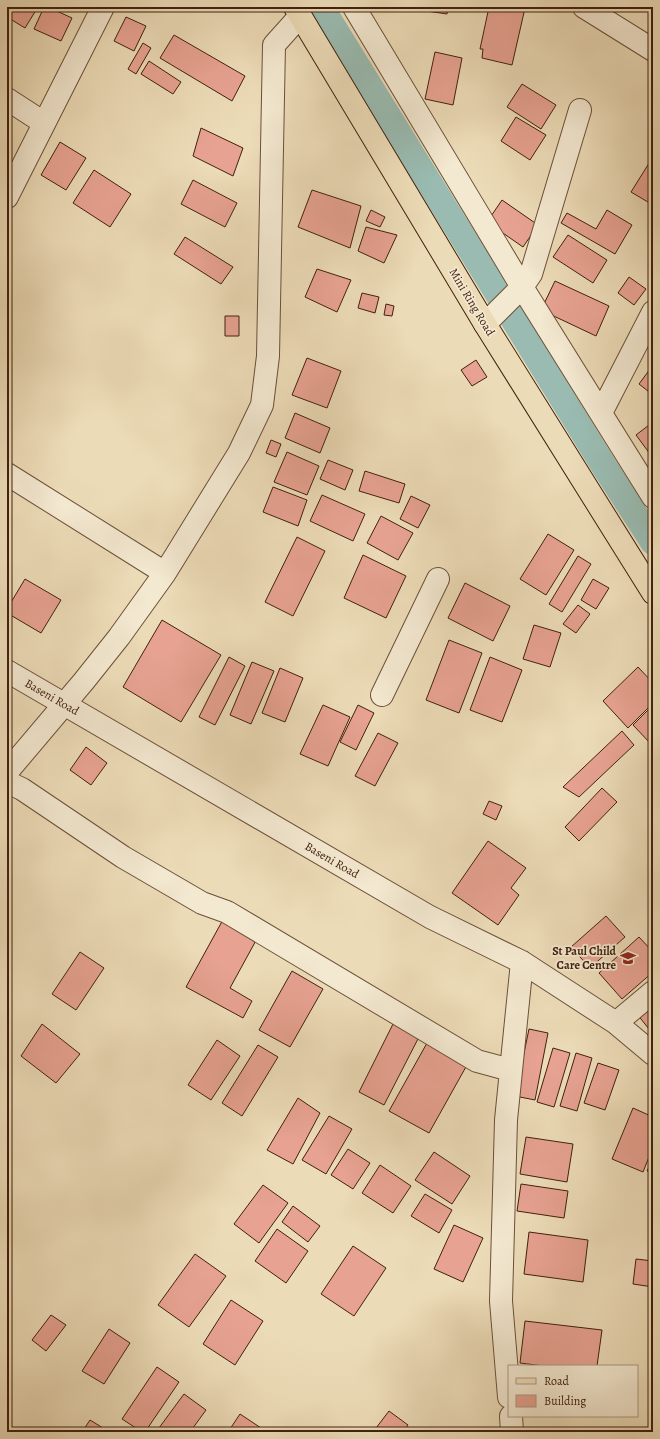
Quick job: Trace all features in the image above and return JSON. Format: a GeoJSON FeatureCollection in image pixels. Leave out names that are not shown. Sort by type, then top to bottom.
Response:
{"type":"FeatureCollection","features":[{"type":"Feature","properties":{"kind":"main road","name":"Mini Ring Road"},"geometry":{"type":"LineString","coordinates":[[298,11],[489,320],[653,593]]}},
{"type":"Feature","properties":{"kind":"street"},"geometry":{"type":"LineString","coordinates":[[7,197],[103,7]]}},
{"type":"Feature","properties":{"kind":"street"},"geometry":{"type":"LineString","coordinates":[[354,7],[519,291],[601,413],[652,495]]}},
{"type":"Feature","properties":{"kind":"street"},"geometry":{"type":"LineString","coordinates":[[584,7],[653,50]]}},
{"type":"Feature","properties":{"kind":"street"},"geometry":{"type":"LineString","coordinates":[[7,772],[119,638],[164,573],[239,453],[262,405],[268,356],[274,45],[298,11]]}},
{"type":"Feature","properties":{"kind":"street"},"geometry":{"type":"LineString","coordinates":[[7,99],[44,123]]}},
{"type":"Feature","properties":{"kind":"street"},"geometry":{"type":"LineString","coordinates":[[489,320],[519,291],[531,274],[580,110]]}},
{"type":"Feature","properties":{"kind":"street"},"geometry":{"type":"LineString","coordinates":[[601,413],[653,312]]}},
{"type":"Feature","properties":{"kind":"street"},"geometry":{"type":"LineString","coordinates":[[7,474],[164,573]]}},
{"type":"Feature","properties":{"kind":"street"},"geometry":{"type":"LineString","coordinates":[[382,695],[438,579]]}},
{"type":"Feature","properties":{"kind":"street","name":"Baseni Road"},"geometry":{"type":"LineString","coordinates":[[7,671],[430,917],[522,962],[616,1023],[653,1054]]}},
{"type":"Feature","properties":{"kind":"street"},"geometry":{"type":"LineString","coordinates":[[7,782],[22,790],[123,858],[202,903],[227,912],[248,923],[321,969],[477,1061],[510,1070]]}},
{"type":"Feature","properties":{"kind":"street"},"geometry":{"type":"LineString","coordinates":[[508,1385],[501,1301],[506,1120],[522,962]]}},
{"type":"Feature","properties":{"kind":"street"},"geometry":{"type":"LineString","coordinates":[[616,1023],[653,992]]}},
{"type":"Feature","properties":{"kind":"street"},"geometry":{"type":"LineString","coordinates":[[510,1417],[512,1432]]}},
{"type":"Feature","properties":{"kind":"building"},"geometry":{"type":"Polygon","coordinates":[[[10,7],[38,7],[25,28],[7,17],[7,12],[10,7]]]}},
{"type":"Feature","properties":{"kind":"building"},"geometry":{"type":"Polygon","coordinates":[[[44,7],[48,7],[72,18],[61,41],[34,29],[44,7]]]}},
{"type":"Feature","properties":{"kind":"building"},"geometry":{"type":"Polygon","coordinates":[[[421,7],[448,7],[447,14],[420,10],[421,7]]]}},
{"type":"Feature","properties":{"kind":"building"},"geometry":{"type":"Polygon","coordinates":[[[489,7],[525,8],[512,65],[482,58],[483,49],[480,49],[489,7]]]}},
{"type":"Feature","properties":{"kind":"building"},"geometry":{"type":"Polygon","coordinates":[[[126,17],[146,26],[134,51],[114,41],[126,17]]]}},
{"type":"Feature","properties":{"kind":"building"},"geometry":{"type":"Polygon","coordinates":[[[174,35],[245,76],[232,101],[160,58],[174,35]]]}},
{"type":"Feature","properties":{"kind":"building"},"geometry":{"type":"Polygon","coordinates":[[[143,43],[151,48],[136,74],[128,69],[143,43]]]}},
{"type":"Feature","properties":{"kind":"building"},"geometry":{"type":"Polygon","coordinates":[[[435,52],[462,58],[453,105],[425,99],[435,52]]]}},
{"type":"Feature","properties":{"kind":"building"},"geometry":{"type":"Polygon","coordinates":[[[149,61],[181,82],[173,94],[141,74],[149,61]]]}},
{"type":"Feature","properties":{"kind":"building"},"geometry":{"type":"Polygon","coordinates":[[[522,84],[556,105],[541,129],[507,107],[522,84]]]}},
{"type":"Feature","properties":{"kind":"building"},"geometry":{"type":"Polygon","coordinates":[[[516,117],[546,135],[530,160],[501,141],[516,117]]]}},
{"type":"Feature","properties":{"kind":"building"},"geometry":{"type":"Polygon","coordinates":[[[201,128],[243,148],[233,176],[193,156],[201,128]]]}},
{"type":"Feature","properties":{"kind":"building"},"geometry":{"type":"Polygon","coordinates":[[[60,142],[86,158],[66,190],[41,175],[60,142]]]}},
{"type":"Feature","properties":{"kind":"building"},"geometry":{"type":"Polygon","coordinates":[[[651,160],[653,161],[653,205],[631,192],[651,160]]]}},
{"type":"Feature","properties":{"kind":"building"},"geometry":{"type":"Polygon","coordinates":[[[94,170],[131,194],[110,227],[73,203],[94,170]]]}},
{"type":"Feature","properties":{"kind":"building"},"geometry":{"type":"Polygon","coordinates":[[[193,180],[237,203],[225,227],[181,204],[193,180]]]}},
{"type":"Feature","properties":{"kind":"building"},"geometry":{"type":"Polygon","coordinates":[[[312,190],[361,206],[350,248],[298,227],[312,190]]]}},
{"type":"Feature","properties":{"kind":"building"},"geometry":{"type":"Polygon","coordinates":[[[502,200],[538,225],[523,247],[487,222],[502,200]]]}},
{"type":"Feature","properties":{"kind":"building"},"geometry":{"type":"Polygon","coordinates":[[[371,210],[385,217],[380,227],[366,221],[371,210]]]}},
{"type":"Feature","properties":{"kind":"building"},"geometry":{"type":"Polygon","coordinates":[[[607,210],[632,225],[615,254],[561,223],[567,213],[596,229],[607,210]]]}},
{"type":"Feature","properties":{"kind":"building"},"geometry":{"type":"Polygon","coordinates":[[[366,227],[397,235],[384,263],[358,251],[366,227]]]}},
{"type":"Feature","properties":{"kind":"building"},"geometry":{"type":"Polygon","coordinates":[[[568,235],[607,260],[593,283],[553,257],[568,235]]]}},
{"type":"Feature","properties":{"kind":"building"},"geometry":{"type":"Polygon","coordinates":[[[185,237],[233,267],[221,284],[174,254],[185,237]]]}},
{"type":"Feature","properties":{"kind":"building"},"geometry":{"type":"Polygon","coordinates":[[[317,269],[351,280],[337,312],[305,297],[317,269]]]}},
{"type":"Feature","properties":{"kind":"building"},"geometry":{"type":"Polygon","coordinates":[[[629,277],[646,289],[634,305],[618,293],[629,277]]]}},
{"type":"Feature","properties":{"kind":"building"},"geometry":{"type":"Polygon","coordinates":[[[555,281],[609,306],[596,336],[541,310],[555,281]]]}},
{"type":"Feature","properties":{"kind":"building"},"geometry":{"type":"Polygon","coordinates":[[[362,293],[379,297],[375,313],[358,308],[362,293]]]}},
{"type":"Feature","properties":{"kind":"building"},"geometry":{"type":"Polygon","coordinates":[[[386,304],[394,306],[392,316],[384,315],[386,304]]]}},
{"type":"Feature","properties":{"kind":"building"},"geometry":{"type":"Polygon","coordinates":[[[225,316],[239,316],[239,336],[225,336],[225,316]]]}},
{"type":"Feature","properties":{"kind":"building"},"geometry":{"type":"Polygon","coordinates":[[[307,358],[341,371],[327,408],[292,395],[307,358]]]}},
{"type":"Feature","properties":{"kind":"building"},"geometry":{"type":"Polygon","coordinates":[[[476,360],[487,377],[472,386],[461,370],[476,360]]]}},
{"type":"Feature","properties":{"kind":"building"},"geometry":{"type":"Polygon","coordinates":[[[653,365],[653,395],[639,384],[653,365]]]}},
{"type":"Feature","properties":{"kind":"building"},"geometry":{"type":"Polygon","coordinates":[[[295,413],[330,428],[320,453],[285,438],[295,413]]]}},
{"type":"Feature","properties":{"kind":"building"},"geometry":{"type":"Polygon","coordinates":[[[653,422],[653,458],[636,435],[653,422]]]}},
{"type":"Feature","properties":{"kind":"building"},"geometry":{"type":"Polygon","coordinates":[[[271,440],[281,444],[276,457],[266,453],[271,440]]]}},
{"type":"Feature","properties":{"kind":"building"},"geometry":{"type":"Polygon","coordinates":[[[287,452],[319,466],[307,495],[274,482],[287,452]]]}},
{"type":"Feature","properties":{"kind":"building"},"geometry":{"type":"Polygon","coordinates":[[[328,460],[353,470],[345,490],[320,479],[328,460]]]}},
{"type":"Feature","properties":{"kind":"building"},"geometry":{"type":"Polygon","coordinates":[[[365,471],[405,484],[399,503],[359,491],[365,471]]]}},
{"type":"Feature","properties":{"kind":"building"},"geometry":{"type":"Polygon","coordinates":[[[273,487],[307,500],[298,526],[263,512],[273,487]]]}},
{"type":"Feature","properties":{"kind":"building"},"geometry":{"type":"Polygon","coordinates":[[[322,495],[365,514],[353,541],[310,521],[322,495]]]}},
{"type":"Feature","properties":{"kind":"building"},"geometry":{"type":"Polygon","coordinates":[[[411,496],[430,505],[418,528],[400,519],[411,496]]]}},
{"type":"Feature","properties":{"kind":"building"},"geometry":{"type":"Polygon","coordinates":[[[381,516],[413,533],[398,560],[367,543],[381,516]]]}},
{"type":"Feature","properties":{"kind":"building"},"geometry":{"type":"Polygon","coordinates":[[[548,534],[574,550],[546,595],[520,579],[548,534]]]}},
{"type":"Feature","properties":{"kind":"building"},"geometry":{"type":"Polygon","coordinates":[[[297,537],[325,551],[293,616],[265,602],[297,537]]]}},
{"type":"Feature","properties":{"kind":"building"},"geometry":{"type":"Polygon","coordinates":[[[363,555],[406,576],[386,618],[344,598],[363,555]]]}},
{"type":"Feature","properties":{"kind":"building"},"geometry":{"type":"Polygon","coordinates":[[[578,556],[591,564],[562,612],[549,604],[578,556]]]}},
{"type":"Feature","properties":{"kind":"building"},"geometry":{"type":"Polygon","coordinates":[[[25,579],[61,600],[41,633],[7,613],[7,609],[25,579]]]}},
{"type":"Feature","properties":{"kind":"building"},"geometry":{"type":"Polygon","coordinates":[[[593,579],[609,588],[596,609],[581,600],[593,579]]]}},
{"type":"Feature","properties":{"kind":"building"},"geometry":{"type":"Polygon","coordinates":[[[465,583],[510,606],[493,641],[448,618],[465,583]]]}},
{"type":"Feature","properties":{"kind":"building"},"geometry":{"type":"Polygon","coordinates":[[[578,605],[590,614],[576,633],[563,624],[578,605]]]}},
{"type":"Feature","properties":{"kind":"building"},"geometry":{"type":"Polygon","coordinates":[[[162,620],[221,655],[181,722],[123,687],[162,620]]]}},
{"type":"Feature","properties":{"kind":"building"},"geometry":{"type":"Polygon","coordinates":[[[534,625],[561,633],[550,667],[523,659],[534,625]]]}},
{"type":"Feature","properties":{"kind":"building"},"geometry":{"type":"Polygon","coordinates":[[[449,640],[482,653],[459,713],[426,700],[449,640]]]}},
{"type":"Feature","properties":{"kind":"building"},"geometry":{"type":"Polygon","coordinates":[[[229,657],[245,666],[215,725],[199,717],[229,657]]]}},
{"type":"Feature","properties":{"kind":"building"},"geometry":{"type":"Polygon","coordinates":[[[490,657],[522,670],[502,722],[470,710],[490,657]]]}},
{"type":"Feature","properties":{"kind":"building"},"geometry":{"type":"Polygon","coordinates":[[[252,662],[274,671],[251,724],[230,715],[252,662]]]}},
{"type":"Feature","properties":{"kind":"building"},"geometry":{"type":"Polygon","coordinates":[[[638,667],[653,683],[653,703],[628,728],[603,701],[638,667]]]}},
{"type":"Feature","properties":{"kind":"building"},"geometry":{"type":"Polygon","coordinates":[[[280,668],[303,678],[285,722],[262,713],[280,668]]]}},
{"type":"Feature","properties":{"kind":"building"},"geometry":{"type":"Polygon","coordinates":[[[323,705],[350,717],[328,766],[300,754],[323,705]]]}},
{"type":"Feature","properties":{"kind":"building"},"geometry":{"type":"Polygon","coordinates":[[[358,705],[374,713],[356,750],[340,742],[358,705]]]}},
{"type":"Feature","properties":{"kind":"building"},"geometry":{"type":"Polygon","coordinates":[[[653,705],[653,739],[650,743],[633,725],[653,705]]]}},
{"type":"Feature","properties":{"kind":"building"},"geometry":{"type":"Polygon","coordinates":[[[622,731],[634,745],[579,797],[563,787],[622,731]]]}},
{"type":"Feature","properties":{"kind":"building"},"geometry":{"type":"Polygon","coordinates":[[[378,733],[398,743],[375,786],[355,776],[378,733]]]}},
{"type":"Feature","properties":{"kind":"building"},"geometry":{"type":"Polygon","coordinates":[[[86,747],[107,763],[91,785],[70,770],[86,747]]]}},
{"type":"Feature","properties":{"kind":"building"},"geometry":{"type":"Polygon","coordinates":[[[602,788],[617,802],[579,841],[565,827],[602,788]]]}},
{"type":"Feature","properties":{"kind":"building"},"geometry":{"type":"Polygon","coordinates":[[[489,801],[502,806],[496,820],[483,814],[489,801]]]}},
{"type":"Feature","properties":{"kind":"building"},"geometry":{"type":"Polygon","coordinates":[[[488,841],[526,868],[511,888],[519,895],[498,925],[452,893],[488,841]]]}},
{"type":"Feature","properties":{"kind":"building"},"geometry":{"type":"Polygon","coordinates":[[[225,916],[259,935],[230,988],[252,1001],[243,1018],[186,987],[225,916]]]}},
{"type":"Feature","properties":{"kind":"building"},"geometry":{"type":"Polygon","coordinates":[[[606,916],[625,937],[590,968],[571,947],[606,916]]]}},
{"type":"Feature","properties":{"kind":"building"},"geometry":{"type":"Polygon","coordinates":[[[639,937],[653,952],[653,972],[622,999],[599,973],[639,937]]]}},
{"type":"Feature","properties":{"kind":"building"},"geometry":{"type":"Polygon","coordinates":[[[80,952],[104,968],[76,1010],[52,994],[80,952]]]}},
{"type":"Feature","properties":{"kind":"building"},"geometry":{"type":"Polygon","coordinates":[[[292,971],[323,989],[290,1047],[259,1030],[292,971]]]}},
{"type":"Feature","properties":{"kind":"building"},"geometry":{"type":"Polygon","coordinates":[[[653,1006],[653,1034],[637,1014],[653,1006]]]}},
{"type":"Feature","properties":{"kind":"building"},"geometry":{"type":"Polygon","coordinates":[[[394,1022],[420,1035],[384,1105],[359,1092],[394,1022]]]}},
{"type":"Feature","properties":{"kind":"building"},"geometry":{"type":"Polygon","coordinates":[[[42,1024],[80,1054],[56,1083],[21,1056],[42,1024]]]}},
{"type":"Feature","properties":{"kind":"building"},"geometry":{"type":"Polygon","coordinates":[[[529,1029],[548,1033],[535,1100],[515,1096],[529,1029]]]}},
{"type":"Feature","properties":{"kind":"building"},"geometry":{"type":"Polygon","coordinates":[[[217,1040],[240,1056],[211,1100],[188,1085],[217,1040]]]}},
{"type":"Feature","properties":{"kind":"building"},"geometry":{"type":"Polygon","coordinates":[[[427,1043],[467,1065],[429,1133],[389,1111],[427,1043]]]}},
{"type":"Feature","properties":{"kind":"building"},"geometry":{"type":"Polygon","coordinates":[[[258,1045],[278,1057],[242,1116],[222,1103],[258,1045]]]}},
{"type":"Feature","properties":{"kind":"building"},"geometry":{"type":"Polygon","coordinates":[[[553,1048],[570,1053],[554,1107],[537,1102],[553,1048]]]}},
{"type":"Feature","properties":{"kind":"building"},"geometry":{"type":"Polygon","coordinates":[[[576,1053],[592,1058],[577,1111],[560,1106],[576,1053]]]}},
{"type":"Feature","properties":{"kind":"building"},"geometry":{"type":"Polygon","coordinates":[[[598,1063],[619,1070],[605,1110],[584,1103],[598,1063]]]}},
{"type":"Feature","properties":{"kind":"building"},"geometry":{"type":"Polygon","coordinates":[[[298,1098],[320,1113],[293,1164],[267,1150],[298,1098]]]}},
{"type":"Feature","properties":{"kind":"building"},"geometry":{"type":"Polygon","coordinates":[[[633,1108],[653,1117],[653,1147],[643,1172],[612,1159],[633,1108]]]}},
{"type":"Feature","properties":{"kind":"building"},"geometry":{"type":"Polygon","coordinates":[[[329,1116],[352,1129],[326,1174],[302,1160],[329,1116]]]}},
{"type":"Feature","properties":{"kind":"building"},"geometry":{"type":"Polygon","coordinates":[[[526,1137],[573,1144],[567,1182],[520,1174],[526,1137]]]}},
{"type":"Feature","properties":{"kind":"building"},"geometry":{"type":"Polygon","coordinates":[[[348,1149],[370,1163],[353,1189],[331,1175],[348,1149]]]}},
{"type":"Feature","properties":{"kind":"building"},"geometry":{"type":"Polygon","coordinates":[[[434,1152],[470,1176],[452,1204],[415,1180],[434,1152]]]}},
{"type":"Feature","properties":{"kind":"building"},"geometry":{"type":"Polygon","coordinates":[[[653,1158],[653,1173],[647,1171],[653,1158]]]}},
{"type":"Feature","properties":{"kind":"building"},"geometry":{"type":"Polygon","coordinates":[[[380,1165],[411,1186],[393,1213],[362,1193],[380,1165]]]}},
{"type":"Feature","properties":{"kind":"building"},"geometry":{"type":"Polygon","coordinates":[[[521,1184],[568,1191],[564,1218],[517,1211],[521,1184]]]}},
{"type":"Feature","properties":{"kind":"building"},"geometry":{"type":"Polygon","coordinates":[[[263,1185],[288,1203],[259,1243],[234,1224],[263,1185]]]}},
{"type":"Feature","properties":{"kind":"building"},"geometry":{"type":"Polygon","coordinates":[[[425,1194],[452,1210],[439,1233],[411,1216],[425,1194]]]}},
{"type":"Feature","properties":{"kind":"building"},"geometry":{"type":"Polygon","coordinates":[[[293,1206],[320,1226],[308,1242],[282,1222],[293,1206]]]}},
{"type":"Feature","properties":{"kind":"building"},"geometry":{"type":"Polygon","coordinates":[[[454,1225],[483,1238],[463,1282],[434,1269],[454,1225]]]}},
{"type":"Feature","properties":{"kind":"building"},"geometry":{"type":"Polygon","coordinates":[[[277,1229],[308,1251],[286,1283],[255,1261],[277,1229]]]}},
{"type":"Feature","properties":{"kind":"building"},"geometry":{"type":"Polygon","coordinates":[[[529,1232],[588,1240],[583,1282],[524,1274],[529,1232]]]}},
{"type":"Feature","properties":{"kind":"building"},"geometry":{"type":"Polygon","coordinates":[[[353,1246],[386,1268],[354,1316],[321,1294],[353,1246]]]}},
{"type":"Feature","properties":{"kind":"building"},"geometry":{"type":"Polygon","coordinates":[[[195,1254],[226,1276],[189,1327],[158,1305],[195,1254]]]}},
{"type":"Feature","properties":{"kind":"building"},"geometry":{"type":"Polygon","coordinates":[[[636,1259],[653,1261],[653,1287],[633,1284],[636,1259]]]}},
{"type":"Feature","properties":{"kind":"building"},"geometry":{"type":"Polygon","coordinates":[[[231,1300],[263,1321],[235,1365],[203,1344],[231,1300]]]}},
{"type":"Feature","properties":{"kind":"building"},"geometry":{"type":"Polygon","coordinates":[[[51,1315],[66,1325],[46,1351],[32,1340],[51,1315]]]}},
{"type":"Feature","properties":{"kind":"building"},"geometry":{"type":"Polygon","coordinates":[[[525,1321],[602,1330],[597,1365],[536,1365],[520,1363],[525,1321]]]}},
{"type":"Feature","properties":{"kind":"building"},"geometry":{"type":"Polygon","coordinates":[[[109,1329],[130,1343],[104,1384],[82,1371],[109,1329]]]}},
{"type":"Feature","properties":{"kind":"building"},"geometry":{"type":"Polygon","coordinates":[[[157,1367],[179,1382],[145,1432],[142,1432],[122,1419],[157,1367]]]}},
{"type":"Feature","properties":{"kind":"building"},"geometry":{"type":"Polygon","coordinates":[[[184,1394],[206,1410],[190,1432],[156,1432],[184,1394]]]}},
{"type":"Feature","properties":{"kind":"building"},"geometry":{"type":"Polygon","coordinates":[[[389,1411],[408,1425],[403,1432],[373,1432],[389,1411]]]}},
{"type":"Feature","properties":{"kind":"building"},"geometry":{"type":"Polygon","coordinates":[[[240,1414],[267,1432],[228,1432],[240,1414]]]}},
{"type":"Feature","properties":{"kind":"building"},"geometry":{"type":"Polygon","coordinates":[[[90,1420],[108,1431],[82,1432],[90,1420]]]}},
{"type":"Feature","properties":{"kind":"waterway"},"geometry":{"type":"LineString","coordinates":[[321,7],[602,463],[653,542]]}},
{"type":"Feature","properties":{"kind":"place","name":"St Paul Child Care Centre"},"geometry":{"type":"Point","coordinates":[628,958]}}]}
